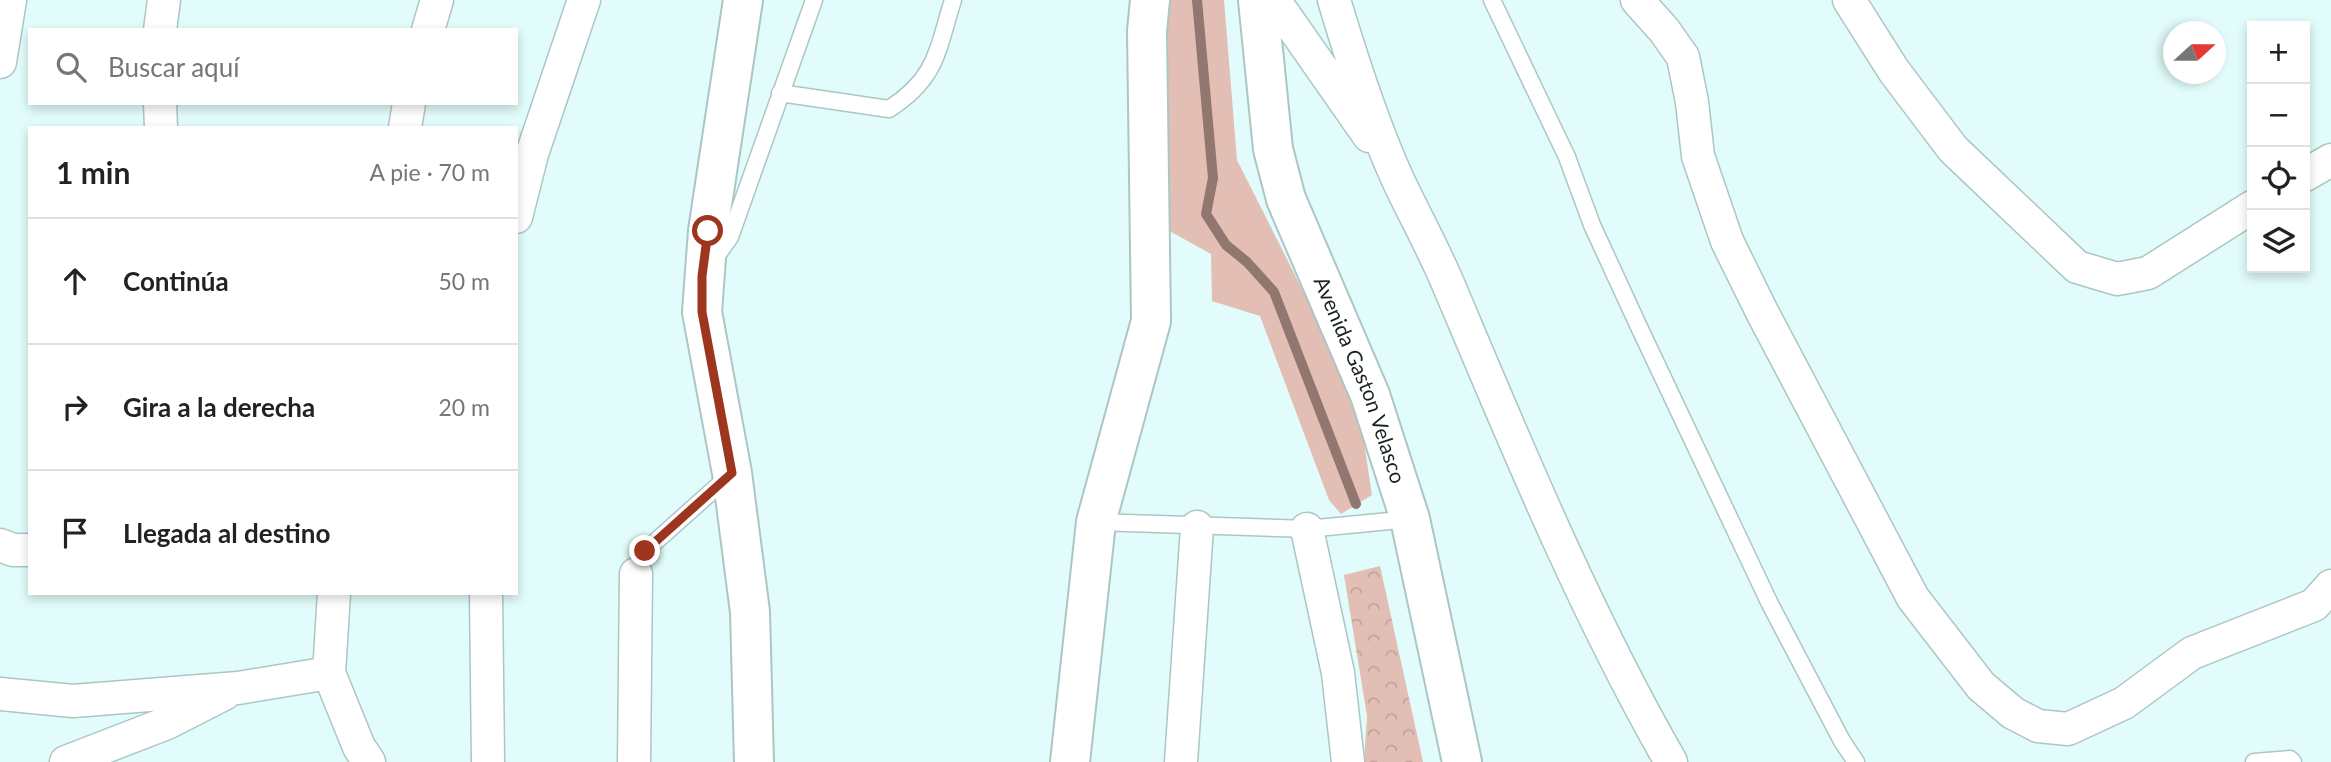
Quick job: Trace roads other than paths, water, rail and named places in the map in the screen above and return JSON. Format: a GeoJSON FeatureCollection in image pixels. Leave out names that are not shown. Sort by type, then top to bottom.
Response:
{"type":"FeatureCollection","features":[{"type":"Feature","properties":{"kind":"street"},"geometry":{"type":"LineString","coordinates":[[0,62],[10,0]]}},
{"type":"Feature","properties":{"kind":"street"},"geometry":{"type":"LineString","coordinates":[[160,28],[164,0]]}},
{"type":"Feature","properties":{"kind":"street"},"geometry":{"type":"LineString","coordinates":[[429,28],[437,0]]}},
{"type":"Feature","properties":{"kind":"street"},"geometry":{"type":"LineString","coordinates":[[518,209],[532,154],[584,0]]}},
{"type":"Feature","properties":{"kind":"street"},"geometry":{"type":"LineString","coordinates":[[743,0],[702,276],[702,312],[732,473],[750,612],[754,762]]}},
{"type":"Feature","properties":{"kind":"street"},"geometry":{"type":"LineString","coordinates":[[1070,762],[1096,522],[1151,321],[1147,31],[1150,0]]}},
{"type":"Feature","properties":{"kind":"street","name":"Avenida Gaston Velasco"},"geometry":{"type":"LineString","coordinates":[[1258,0],[1273,149],[1286,199],[1370,395],[1410,519],[1462,762]]}},
{"type":"Feature","properties":{"kind":"street"},"geometry":{"type":"LineString","coordinates":[[1274,0],[1397,178]]}},
{"type":"Feature","properties":{"kind":"street"},"geometry":{"type":"LineString","coordinates":[[1334,0],[1349,50],[1397,178],[1439,261],[1522,459],[1610,651],[1671,762]]}},
{"type":"Feature","properties":{"kind":"street"},"geometry":{"type":"LineString","coordinates":[[1637,0],[1664,30],[1683,57],[1692,102],[1698,156],[1727,240],[1760,310],[1913,598],[1960,662],[2013,713],[2038,726],[2068,729],[2124,703],[2192,653],[2314,606],[2331,586]]}},
{"type":"Feature","properties":{"kind":"street"},"geometry":{"type":"LineString","coordinates":[[1849,0],[1894,71],[1953,149],[2077,267],[2117,279],[2148,273],[2247,210]]}},
{"type":"Feature","properties":{"kind":"street"},"geometry":{"type":"LineString","coordinates":[[160,105],[161,126]]}},
{"type":"Feature","properties":{"kind":"street"},"geometry":{"type":"LineString","coordinates":[[405,126],[409,105]]}},
{"type":"Feature","properties":{"kind":"street"},"geometry":{"type":"LineString","coordinates":[[2310,172],[2331,160]]}},
{"type":"Feature","properties":{"kind":"street"},"geometry":{"type":"LineString","coordinates":[[1181,762],[1197,527]]}},
{"type":"Feature","properties":{"kind":"street"},"geometry":{"type":"LineString","coordinates":[[1307,529],[1338,673],[1348,762]]}},
{"type":"Feature","properties":{"kind":"street"},"geometry":{"type":"LineString","coordinates":[[0,545],[13,550],[28,550]]}},
{"type":"Feature","properties":{"kind":"street"},"geometry":{"type":"LineString","coordinates":[[634,762],[636,574]]}},
{"type":"Feature","properties":{"kind":"street"},"geometry":{"type":"LineString","coordinates":[[334,595],[329,673],[359,747],[369,762]]}},
{"type":"Feature","properties":{"kind":"street"},"geometry":{"type":"LineString","coordinates":[[486,595],[488,762]]}},
{"type":"Feature","properties":{"kind":"street"},"geometry":{"type":"LineString","coordinates":[[0,694],[73,701],[238,688],[329,673]]}},
{"type":"Feature","properties":{"kind":"street"},"geometry":{"type":"LineString","coordinates":[[66,762],[167,723],[238,688]]}},
{"type":"Feature","properties":{"kind":"lane"},"geometry":{"type":"LineString","coordinates":[[702,276],[730,237],[814,0]]}},
{"type":"Feature","properties":{"kind":"lane"},"geometry":{"type":"LineString","coordinates":[[780,93],[889,109],[913,93],[930,72],[953,0]]}},
{"type":"Feature","properties":{"kind":"lane"},"geometry":{"type":"LineString","coordinates":[[1492,0],[1567,157],[1592,225],[1628,305],[1770,604],[1842,741],[1856,762]]}},
{"type":"Feature","properties":{"kind":"lane"},"geometry":{"type":"LineString","coordinates":[[636,574],[645,551],[732,473]]}},
{"type":"Feature","properties":{"kind":"lane"},"geometry":{"type":"LineString","coordinates":[[1096,522],[1307,529],[1410,519]]}},
{"type":"Feature","properties":{"kind":"lane"},"geometry":{"type":"LineString","coordinates":[[2254,762],[2290,759],[2293,762]]}},
{"type":"Feature","properties":{"kind":"waterway"},"geometry":{"type":"LineString","coordinates":[[1197,0],[1213,178],[1206,214],[1226,245],[1247,262],[1274,292],[1356,504]]}}]}
